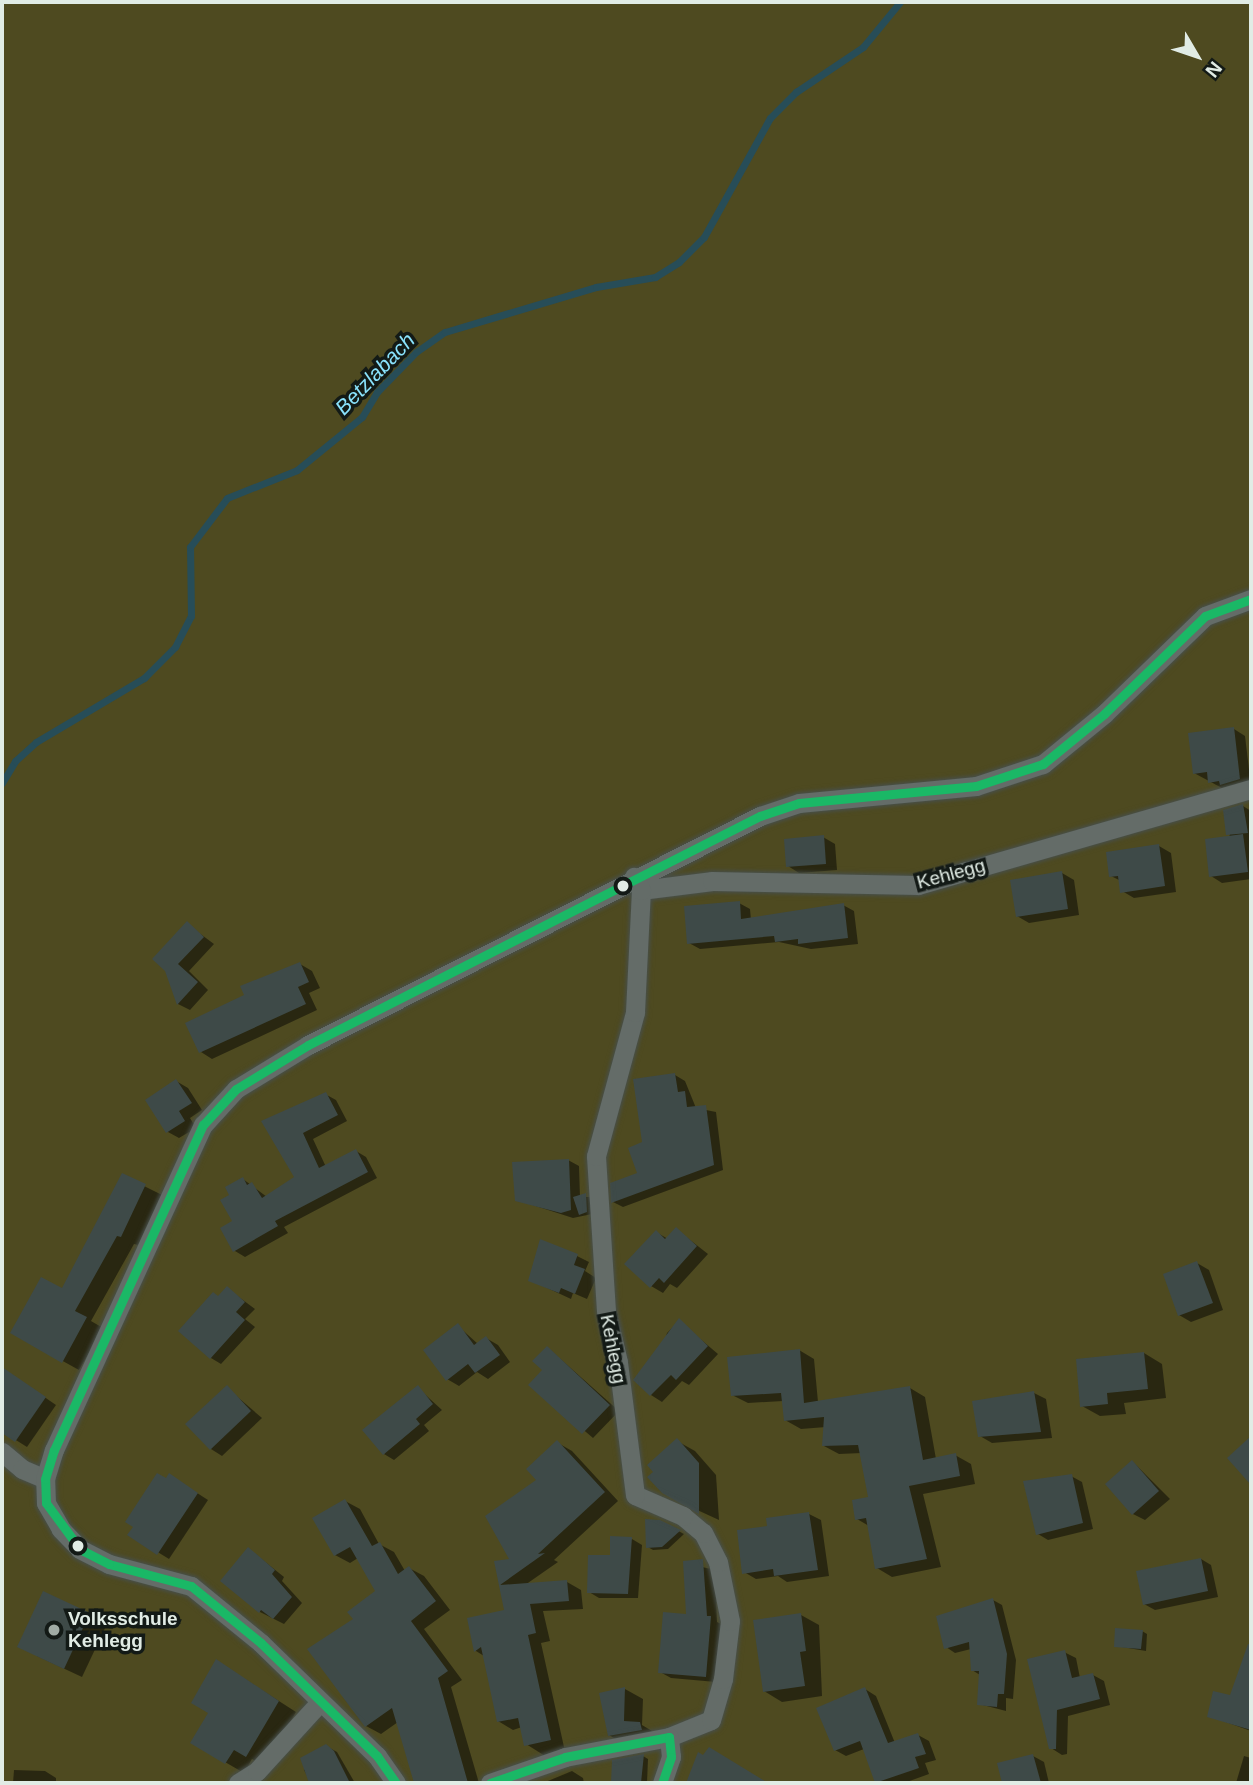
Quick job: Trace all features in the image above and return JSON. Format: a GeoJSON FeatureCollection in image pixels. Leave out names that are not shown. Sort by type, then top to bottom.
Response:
{"type":"FeatureCollection","features":[{"type":"Feature","properties":{"kind":"street","name":"Kehlegg"},"geometry":{"type":"LineString","coordinates":[[396,1783],[377,1756],[319,1703],[261,1643],[191,1586],[109,1564],[80,1549],[61,1529],[46,1503],[46,1479],[54,1450],[189,1150],[218,1106],[256,1074],[307,1045],[638,883],[760,816],[799,803],[976,786],[1043,764],[1104,714],[1205,616],[1251,599]]}},
{"type":"Feature","properties":{"kind":"street","name":"Kehlegg"},"geometry":{"type":"LineString","coordinates":[[638,883],[712,881],[918,885],[1251,789]]}},
{"type":"Feature","properties":{"kind":"street","name":"Kehlegg"},"geometry":{"type":"LineString","coordinates":[[490,1783],[565,1757],[669,1737],[711,1720],[723,1679],[730,1621],[718,1562],[703,1533],[683,1516],[635,1495],[618,1362],[606,1311],[596,1156],[635,1012],[638,883]]}},
{"type":"Feature","properties":{"kind":"street"},"geometry":{"type":"LineString","coordinates":[[2,1452],[22,1469],[46,1479]]}},
{"type":"Feature","properties":{"kind":"street"},"geometry":{"type":"LineString","coordinates":[[238,1783],[257,1771],[319,1703]]}},
{"type":"Feature","properties":{"kind":"street"},"geometry":{"type":"LineString","coordinates":[[662,1783],[671,1757],[669,1737]]}},
{"type":"Feature","properties":{"kind":"shaded area"},"geometry":{"type":"Polygon","coordinates":[[[2,2],[1251,2],[1251,1783],[2,1783],[2,2]]]}},
{"type":"Feature","properties":{"kind":"building"},"geometry":{"type":"Polygon","coordinates":[[[1234,727],[1240,779],[1220,785],[1219,781],[1208,783],[1207,772],[1193,774],[1188,733],[1234,727]]]}},
{"type":"Feature","properties":{"kind":"building"},"geometry":{"type":"Polygon","coordinates":[[[1243,804],[1248,833],[1226,835],[1223,810],[1243,804]]]}},
{"type":"Feature","properties":{"kind":"building"},"geometry":{"type":"Polygon","coordinates":[[[1243,834],[1248,872],[1209,877],[1205,839],[1243,834]]]}},
{"type":"Feature","properties":{"kind":"building"},"geometry":{"type":"Polygon","coordinates":[[[824,835],[826,864],[786,867],[784,839],[824,835]]]}},
{"type":"Feature","properties":{"kind":"building"},"geometry":{"type":"Polygon","coordinates":[[[1159,844],[1165,886],[1120,893],[1118,876],[1109,877],[1106,852],[1159,844]]]}},
{"type":"Feature","properties":{"kind":"building"},"geometry":{"type":"Polygon","coordinates":[[[1062,871],[1068,909],[1016,917],[1010,880],[1062,871]]]}},
{"type":"Feature","properties":{"kind":"building"},"geometry":{"type":"Polygon","coordinates":[[[740,901],[741,919],[844,903],[848,938],[798,944],[798,939],[775,942],[774,936],[687,944],[684,906],[740,901]]]}},
{"type":"Feature","properties":{"kind":"building"},"geometry":{"type":"Polygon","coordinates":[[[187,921],[204,937],[178,964],[198,982],[177,1005],[165,971],[152,959],[187,921]]]}},
{"type":"Feature","properties":{"kind":"building"},"geometry":{"type":"Polygon","coordinates":[[[300,962],[309,982],[298,987],[306,1004],[199,1053],[185,1023],[244,995],[240,986],[300,962]]]}},
{"type":"Feature","properties":{"kind":"building"},"geometry":{"type":"Polygon","coordinates":[[[675,1073],[678,1092],[685,1091],[687,1107],[706,1105],[714,1165],[611,1203],[610,1183],[637,1173],[628,1148],[642,1142],[633,1079],[675,1073]]]}},
{"type":"Feature","properties":{"kind":"building"},"geometry":{"type":"Polygon","coordinates":[[[176,1079],[192,1103],[179,1111],[185,1121],[166,1133],[145,1100],[176,1079]]]}},
{"type":"Feature","properties":{"kind":"building"},"geometry":{"type":"Polygon","coordinates":[[[326,1092],[338,1115],[303,1133],[319,1168],[356,1149],[368,1172],[275,1221],[278,1226],[233,1252],[220,1228],[232,1221],[220,1200],[229,1195],[225,1187],[243,1177],[247,1185],[252,1182],[262,1198],[294,1177],[261,1121],[326,1092]]]}},
{"type":"Feature","properties":{"kind":"building"},"geometry":{"type":"Polygon","coordinates":[[[569,1159],[571,1210],[561,1213],[515,1201],[512,1162],[569,1159]]]}},
{"type":"Feature","properties":{"kind":"building"},"geometry":{"type":"Polygon","coordinates":[[[122,1173],[146,1184],[121,1237],[117,1236],[75,1311],[87,1317],[62,1363],[10,1333],[41,1277],[62,1288],[122,1173]]]}},
{"type":"Feature","properties":{"kind":"building"},"geometry":{"type":"Polygon","coordinates":[[[586,1193],[587,1212],[579,1215],[573,1197],[586,1193]]]}},
{"type":"Feature","properties":{"kind":"building"},"geometry":{"type":"Polygon","coordinates":[[[676,1227],[697,1246],[664,1283],[659,1278],[650,1288],[624,1264],[656,1230],[665,1239],[676,1227]]]}},
{"type":"Feature","properties":{"kind":"building"},"geometry":{"type":"Polygon","coordinates":[[[540,1239],[578,1254],[574,1265],[585,1269],[575,1294],[561,1288],[559,1293],[528,1281],[540,1239]]]}},
{"type":"Feature","properties":{"kind":"building"},"geometry":{"type":"Polygon","coordinates":[[[1197,1261],[1213,1303],[1178,1316],[1163,1274],[1197,1261]]]}},
{"type":"Feature","properties":{"kind":"building"},"geometry":{"type":"Polygon","coordinates":[[[227,1286],[245,1302],[236,1312],[245,1320],[210,1359],[178,1331],[213,1292],[218,1296],[227,1286]]]}},
{"type":"Feature","properties":{"kind":"building"},"geometry":{"type":"Polygon","coordinates":[[[679,1318],[708,1346],[676,1380],[671,1375],[650,1396],[633,1380],[679,1318]]]}},
{"type":"Feature","properties":{"kind":"building"},"geometry":{"type":"Polygon","coordinates":[[[458,1323],[474,1345],[486,1336],[500,1355],[475,1373],[468,1364],[446,1381],[423,1350],[458,1323]]]}},
{"type":"Feature","properties":{"kind":"building"},"geometry":{"type":"Polygon","coordinates":[[[547,1346],[610,1405],[582,1434],[528,1385],[542,1370],[532,1361],[547,1346]]]}},
{"type":"Feature","properties":{"kind":"building"},"geometry":{"type":"Polygon","coordinates":[[[800,1349],[804,1403],[910,1386],[923,1460],[956,1453],[960,1476],[909,1486],[927,1559],[875,1569],[866,1518],[855,1520],[852,1500],[868,1497],[858,1445],[822,1446],[824,1417],[784,1421],[781,1393],[731,1396],[727,1357],[800,1349]]]}},
{"type":"Feature","properties":{"kind":"building"},"geometry":{"type":"Polygon","coordinates":[[[1144,1352],[1148,1389],[1107,1393],[1108,1404],[1080,1407],[1076,1359],[1144,1352]]]}},
{"type":"Feature","properties":{"kind":"building"},"geometry":{"type":"Polygon","coordinates":[[[2,1367],[46,1397],[15,1442],[2,1433],[2,1367]]]}},
{"type":"Feature","properties":{"kind":"building"},"geometry":{"type":"Polygon","coordinates":[[[227,1385],[251,1411],[210,1450],[185,1424],[227,1385]]]}},
{"type":"Feature","properties":{"kind":"building"},"geometry":{"type":"Polygon","coordinates":[[[418,1385],[433,1404],[416,1419],[420,1424],[383,1455],[362,1430],[418,1385]]]}},
{"type":"Feature","properties":{"kind":"building"},"geometry":{"type":"Polygon","coordinates":[[[1034,1391],[1041,1432],[978,1437],[972,1401],[1034,1391]]]}},
{"type":"Feature","properties":{"kind":"building"},"geometry":{"type":"Polygon","coordinates":[[[1251,1436],[1251,1485],[1227,1458],[1251,1436]]]}},
{"type":"Feature","properties":{"kind":"building"},"geometry":{"type":"Polygon","coordinates":[[[677,1438],[699,1463],[699,1514],[662,1493],[647,1477],[653,1472],[647,1465],[677,1438]]]}},
{"type":"Feature","properties":{"kind":"building"},"geometry":{"type":"Polygon","coordinates":[[[557,1440],[605,1492],[538,1554],[545,1553],[500,1585],[567,1580],[569,1601],[530,1604],[536,1633],[528,1635],[551,1740],[524,1746],[518,1718],[497,1722],[481,1647],[474,1652],[467,1618],[504,1610],[494,1561],[509,1559],[485,1516],[536,1480],[526,1469],[557,1440]]]}},
{"type":"Feature","properties":{"kind":"building"},"geometry":{"type":"Polygon","coordinates":[[[1132,1460],[1159,1491],[1132,1515],[1105,1484],[1132,1460]]]}},
{"type":"Feature","properties":{"kind":"building"},"geometry":{"type":"Polygon","coordinates":[[[157,1473],[166,1478],[169,1473],[198,1493],[157,1555],[127,1535],[133,1527],[125,1522],[157,1473]]]}},
{"type":"Feature","properties":{"kind":"building"},"geometry":{"type":"Polygon","coordinates":[[[1072,1474],[1083,1523],[1036,1535],[1023,1481],[1072,1474]]]}},
{"type":"Feature","properties":{"kind":"building"},"geometry":{"type":"Polygon","coordinates":[[[345,1499],[372,1546],[380,1542],[398,1574],[409,1566],[436,1601],[411,1621],[448,1671],[438,1678],[468,1783],[414,1783],[392,1708],[365,1727],[307,1649],[353,1619],[347,1612],[375,1591],[350,1547],[334,1556],[312,1518],[345,1499]]]}},
{"type":"Feature","properties":{"kind":"building"},"geometry":{"type":"Polygon","coordinates":[[[809,1512],[818,1570],[774,1576],[773,1569],[742,1574],[737,1530],[767,1526],[766,1518],[809,1512]]]}},
{"type":"Feature","properties":{"kind":"building"},"geometry":{"type":"Polygon","coordinates":[[[645,1519],[660,1520],[681,1530],[662,1547],[646,1548],[645,1519]]]}},
{"type":"Feature","properties":{"kind":"building"},"geometry":{"type":"Polygon","coordinates":[[[610,1536],[632,1537],[628,1594],[587,1593],[588,1555],[610,1555],[610,1536]]]}},
{"type":"Feature","properties":{"kind":"building"},"geometry":{"type":"Polygon","coordinates":[[[248,1547],[275,1570],[272,1574],[292,1597],[273,1619],[261,1610],[259,1613],[220,1581],[248,1547]]]}},
{"type":"Feature","properties":{"kind":"building"},"geometry":{"type":"Polygon","coordinates":[[[1201,1558],[1208,1591],[1143,1605],[1136,1571],[1201,1558]]]}},
{"type":"Feature","properties":{"kind":"building"},"geometry":{"type":"Polygon","coordinates":[[[703,1559],[707,1616],[711,1616],[706,1677],[658,1673],[663,1612],[686,1614],[683,1561],[703,1559]]]}},
{"type":"Feature","properties":{"kind":"building","name":"Volksschule Kehlegg"},"geometry":{"type":"Polygon","coordinates":[[[43,1591],[90,1613],[64,1669],[17,1647],[43,1591]]]}},
{"type":"Feature","properties":{"kind":"building"},"geometry":{"type":"Polygon","coordinates":[[[993,1598],[1007,1654],[1004,1694],[998,1694],[997,1707],[977,1705],[979,1671],[971,1671],[969,1642],[944,1649],[936,1616],[993,1598]]]}},
{"type":"Feature","properties":{"kind":"building"},"geometry":{"type":"Polygon","coordinates":[[[801,1613],[806,1651],[800,1652],[805,1686],[763,1692],[753,1620],[801,1613]]]}},
{"type":"Feature","properties":{"kind":"building"},"geometry":{"type":"Polygon","coordinates":[[[1115,1628],[1143,1630],[1141,1649],[1114,1647],[1115,1628]]]}},
{"type":"Feature","properties":{"kind":"building"},"geometry":{"type":"Polygon","coordinates":[[[1248,1644],[1251,1645],[1251,1730],[1207,1717],[1213,1691],[1230,1695],[1248,1644]]]}},
{"type":"Feature","properties":{"kind":"building"},"geometry":{"type":"Polygon","coordinates":[[[1065,1650],[1072,1678],[1093,1673],[1100,1699],[1057,1710],[1056,1749],[1049,1749],[1027,1659],[1065,1650]]]}},
{"type":"Feature","properties":{"kind":"building"},"geometry":{"type":"Polygon","coordinates":[[[216,1659],[279,1701],[246,1757],[234,1750],[225,1764],[190,1743],[208,1713],[191,1703],[216,1659]]]}},
{"type":"Feature","properties":{"kind":"building"},"geometry":{"type":"Polygon","coordinates":[[[625,1687],[624,1721],[640,1722],[642,1730],[608,1736],[599,1693],[625,1687]]]}},
{"type":"Feature","properties":{"kind":"building"},"geometry":{"type":"Polygon","coordinates":[[[865,1687],[888,1743],[918,1733],[926,1754],[915,1757],[919,1768],[875,1783],[860,1741],[834,1751],[816,1708],[865,1687]]]}},
{"type":"Feature","properties":{"kind":"building"},"geometry":{"type":"Polygon","coordinates":[[[326,1744],[334,1751],[350,1783],[309,1783],[300,1758],[326,1744]]]}},
{"type":"Feature","properties":{"kind":"building"},"geometry":{"type":"Polygon","coordinates":[[[709,1747],[768,1783],[686,1783],[698,1752],[703,1755],[709,1747]]]}},
{"type":"Feature","properties":{"kind":"building"},"geometry":{"type":"Polygon","coordinates":[[[644,1754],[641,1783],[611,1783],[612,1760],[644,1754]]]}},
{"type":"Feature","properties":{"kind":"building"},"geometry":{"type":"Polygon","coordinates":[[[1033,1754],[1041,1783],[1002,1783],[997,1763],[1033,1754]]]}},
{"type":"Feature","properties":{"kind":"waterway","name":"Betzlabach"},"geometry":{"type":"LineString","coordinates":[[2,783],[15,761],[36,742],[144,678],[175,647],[191,616],[190,547],[227,498],[297,470],[362,417],[377,392],[416,352],[445,332],[596,287],[655,277],[679,262],[704,237],[770,118],[796,92],[863,47],[900,2]]}},
{"type":"Feature","properties":{"kind":"transit line"},"geometry":{"type":"LineString","coordinates":[[396,1783],[377,1756],[261,1643],[191,1586],[109,1564],[80,1549],[46,1503],[45,1479],[54,1450],[203,1125],[236,1089],[308,1045],[760,816],[799,803],[976,786],[1043,764],[1104,714],[1205,616],[1251,599]]}},
{"type":"Feature","properties":{"kind":"transit line"},"geometry":{"type":"LineString","coordinates":[[490,1783],[565,1757],[669,1737],[671,1757],[662,1783]]}},
{"type":"Feature","properties":{"kind":"place","name":"Volksschule Kehlegg"},"geometry":{"type":"Point","coordinates":[54,1630]}}]}
